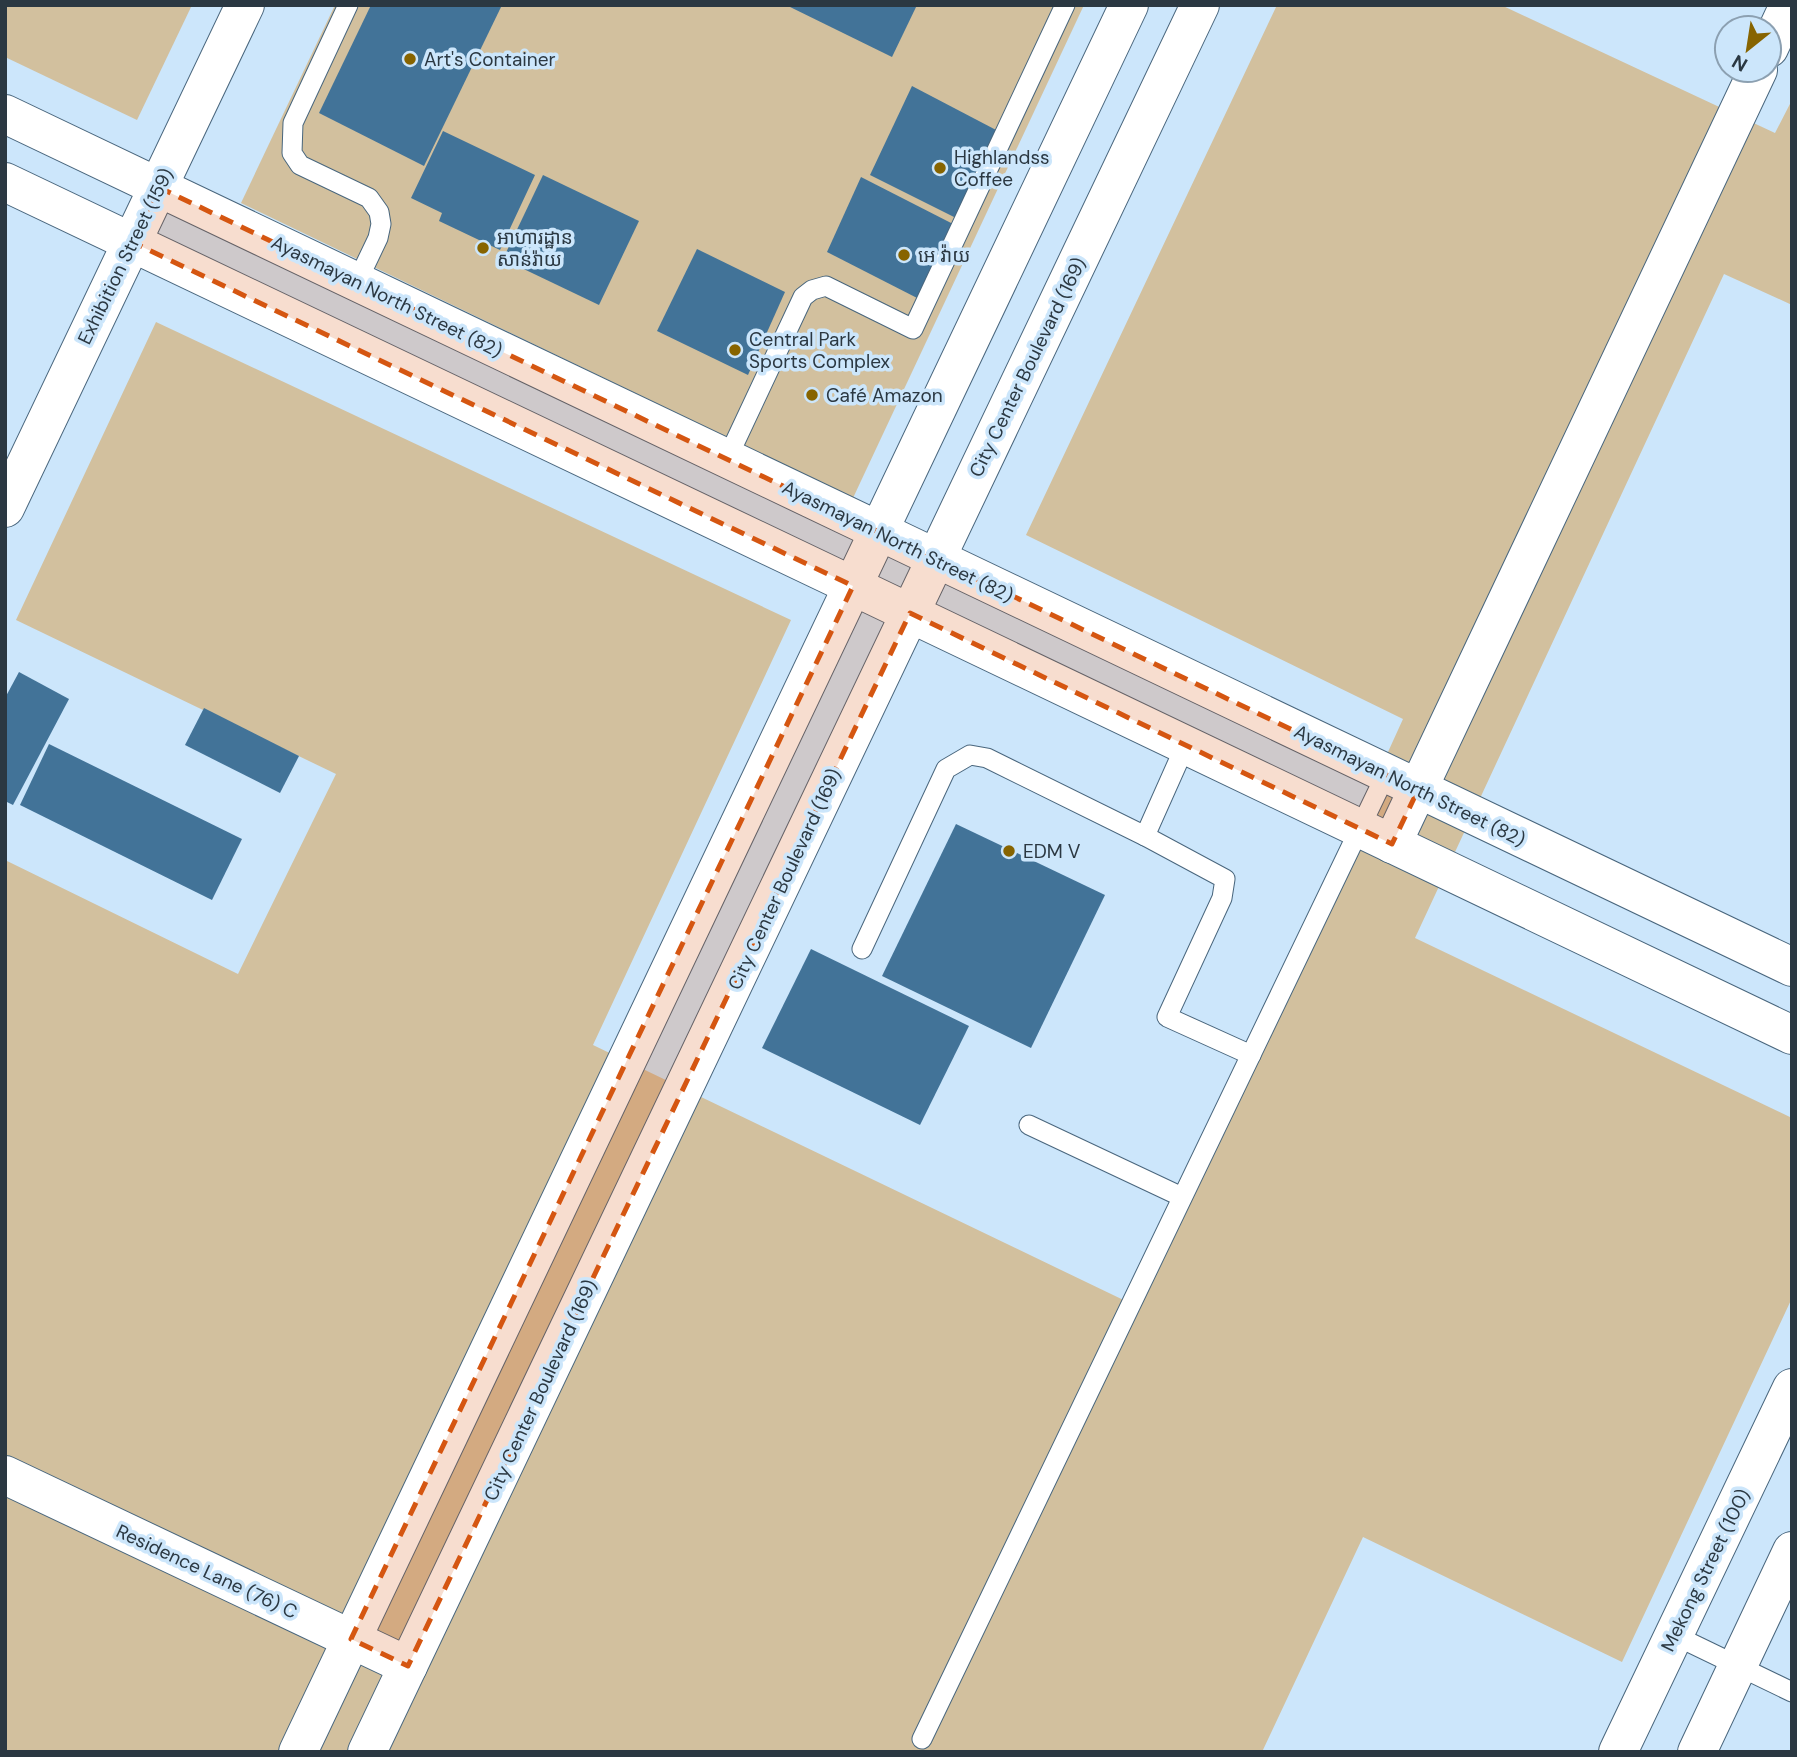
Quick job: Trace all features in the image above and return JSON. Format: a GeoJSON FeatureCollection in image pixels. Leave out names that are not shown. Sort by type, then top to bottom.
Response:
{"type":"FeatureCollection","features":[{"type":"Feature","properties":{"kind":"street","name":"Exhibition Street (159)"},"geometry":{"type":"LineString","coordinates":[[5,508],[245,5]]}},
{"type":"Feature","properties":{"kind":"street"},"geometry":{"type":"LineString","coordinates":[[298,1752],[1129,5]]}},
{"type":"Feature","properties":{"kind":"street","name":"City Center Boulevard (169)"},"geometry":{"type":"LineString","coordinates":[[367,1752],[1200,5]]}},
{"type":"Feature","properties":{"kind":"street"},"geometry":{"type":"LineString","coordinates":[[1376,836],[1751,84]]}},
{"type":"Feature","properties":{"kind":"street","name":"Ayasmayan North Street (82)"},"geometry":{"type":"LineString","coordinates":[[5,114],[1792,967]]}},
{"type":"Feature","properties":{"kind":"street"},"geometry":{"type":"LineString","coordinates":[[5,182],[1792,1035]]}},
{"type":"Feature","properties":{"kind":"street","name":"Mekong Street (100)"},"geometry":{"type":"LineString","coordinates":[[1618,1752],[1792,1388]]}},
{"type":"Feature","properties":{"kind":"street","name":"Residence Lane (76) C"},"geometry":{"type":"LineString","coordinates":[[5,1475],[408,1666]]}},
{"type":"Feature","properties":{"kind":"street"},"geometry":{"type":"LineString","coordinates":[[1697,1752],[1792,1551]]}},
{"type":"Feature","properties":{"kind":"lane"},"geometry":{"type":"LineString","coordinates":[[348,5],[293,123],[292,153],[300,164],[369,198],[379,212],[381,224],[378,238],[357,282]]}},
{"type":"Feature","properties":{"kind":"lane"},"geometry":{"type":"LineString","coordinates":[[727,459],[803,297],[812,290],[827,286],[913,329],[1065,5]]}},
{"type":"Feature","properties":{"kind":"lane"},"geometry":{"type":"LineString","coordinates":[[1145,836],[1186,744]]}},
{"type":"Feature","properties":{"kind":"lane"},"geometry":{"type":"LineString","coordinates":[[862,949],[946,769],[970,755],[987,758],[1225,879],[1222,898],[1167,1017],[1251,1055]]}},
{"type":"Feature","properties":{"kind":"lane"},"geometry":{"type":"LineString","coordinates":[[922,1739],[1251,1055],[1376,836]]}},
{"type":"Feature","properties":{"kind":"lane"},"geometry":{"type":"LineString","coordinates":[[1029,1125],[1182,1197]]}},
{"type":"Feature","properties":{"kind":"lane"},"geometry":{"type":"LineString","coordinates":[[1674,1635],[1792,1692]]}},
{"type":"Feature","properties":{"kind":"highlighted area"},"geometry":{"type":"Polygon","coordinates":[[[158,187],[1418,790],[1392,844],[910,613],[408,1666],[351,1639],[853,586],[132,242],[158,187]]]}},
{"type":"Feature","properties":{"kind":"shaded area"},"geometry":{"type":"Polygon","coordinates":[[[5,5],[192,5],[137,120],[5,57],[5,5]]]}},
{"type":"Feature","properties":{"kind":"shaded area","name":"Central Park Sports Complex"},"geometry":{"type":"Polygon","coordinates":[[[335,5],[1084,5],[853,498],[241,203],[335,5]]]}},
{"type":"Feature","properties":{"kind":"shaded area"},"geometry":{"type":"Polygon","coordinates":[[[1277,5],[1501,5],[1775,133],[1792,100],[1792,305],[1724,274],[1415,938],[1792,1118],[1792,1298],[1622,1662],[1363,1537],[1262,1752],[5,1752],[5,860],[238,974],[336,774],[16,620],[156,322],[791,620],[593,1045],[1136,1306],[1403,719],[1026,535],[1277,5]]]}},
{"type":"Feature","properties":{"kind":"building","name":"Art's Container"},"geometry":{"type":"Polygon","coordinates":[[[371,5],[502,5],[424,166],[319,113],[371,5]]]}},
{"type":"Feature","properties":{"kind":"building"},"geometry":{"type":"Polygon","coordinates":[[[786,5],[917,5],[892,57],[786,5]]]}},
{"type":"Feature","properties":{"kind":"building"},"geometry":{"type":"Polygon","coordinates":[[[912,86],[998,131],[958,219],[870,175],[912,86]]]}},
{"type":"Feature","properties":{"kind":"building"},"geometry":{"type":"Polygon","coordinates":[[[443,131],[535,175],[500,250],[439,221],[442,213],[411,198],[443,131]]]}},
{"type":"Feature","properties":{"kind":"building"},"geometry":{"type":"Polygon","coordinates":[[[543,175],[639,221],[599,305],[503,259],[543,175]]]}},
{"type":"Feature","properties":{"kind":"building"},"geometry":{"type":"Polygon","coordinates":[[[861,177],[955,225],[921,300],[827,252],[861,177]]]}},
{"type":"Feature","properties":{"kind":"building"},"geometry":{"type":"Polygon","coordinates":[[[697,249],[785,292],[748,375],[657,331],[697,249]]]}},
{"type":"Feature","properties":{"kind":"building"},"geometry":{"type":"Polygon","coordinates":[[[19,672],[69,699],[13,805],[5,801],[5,698],[19,672]]]}},
{"type":"Feature","properties":{"kind":"building"},"geometry":{"type":"Polygon","coordinates":[[[204,708],[299,756],[280,793],[185,745],[204,708]]]}},
{"type":"Feature","properties":{"kind":"building"},"geometry":{"type":"Polygon","coordinates":[[[49,744],[242,839],[212,900],[20,805],[49,744]]]}},
{"type":"Feature","properties":{"kind":"building"},"geometry":{"type":"Polygon","coordinates":[[[956,824],[1105,895],[1031,1048],[882,976],[956,824]]]}},
{"type":"Feature","properties":{"kind":"building"},"geometry":{"type":"Polygon","coordinates":[[[811,949],[969,1026],[920,1125],[762,1048],[811,949]]]}},
{"type":"Feature","properties":{"kind":"place","name":"Art's Container"},"geometry":{"type":"Point","coordinates":[410,59]}},
{"type":"Feature","properties":{"kind":"place","name":"Highlandss Coffee"},"geometry":{"type":"Point","coordinates":[940,168]}},
{"type":"Feature","properties":{"kind":"place","name":"អាហារដ្ឋាន សាន់រ៉ាយ"},"geometry":{"type":"Point","coordinates":[483,248]}},
{"type":"Feature","properties":{"kind":"place","name":"អេ វ៉ាយ"},"geometry":{"type":"Point","coordinates":[904,255]}},
{"type":"Feature","properties":{"kind":"place","name":"Central Park Sports Complex"},"geometry":{"type":"Point","coordinates":[735,350]}},
{"type":"Feature","properties":{"kind":"place","name":"Café Amazon"},"geometry":{"type":"Point","coordinates":[812,395]}},
{"type":"Feature","properties":{"kind":"place","name":"EDM V"},"geometry":{"type":"Point","coordinates":[1009,851]}}]}
